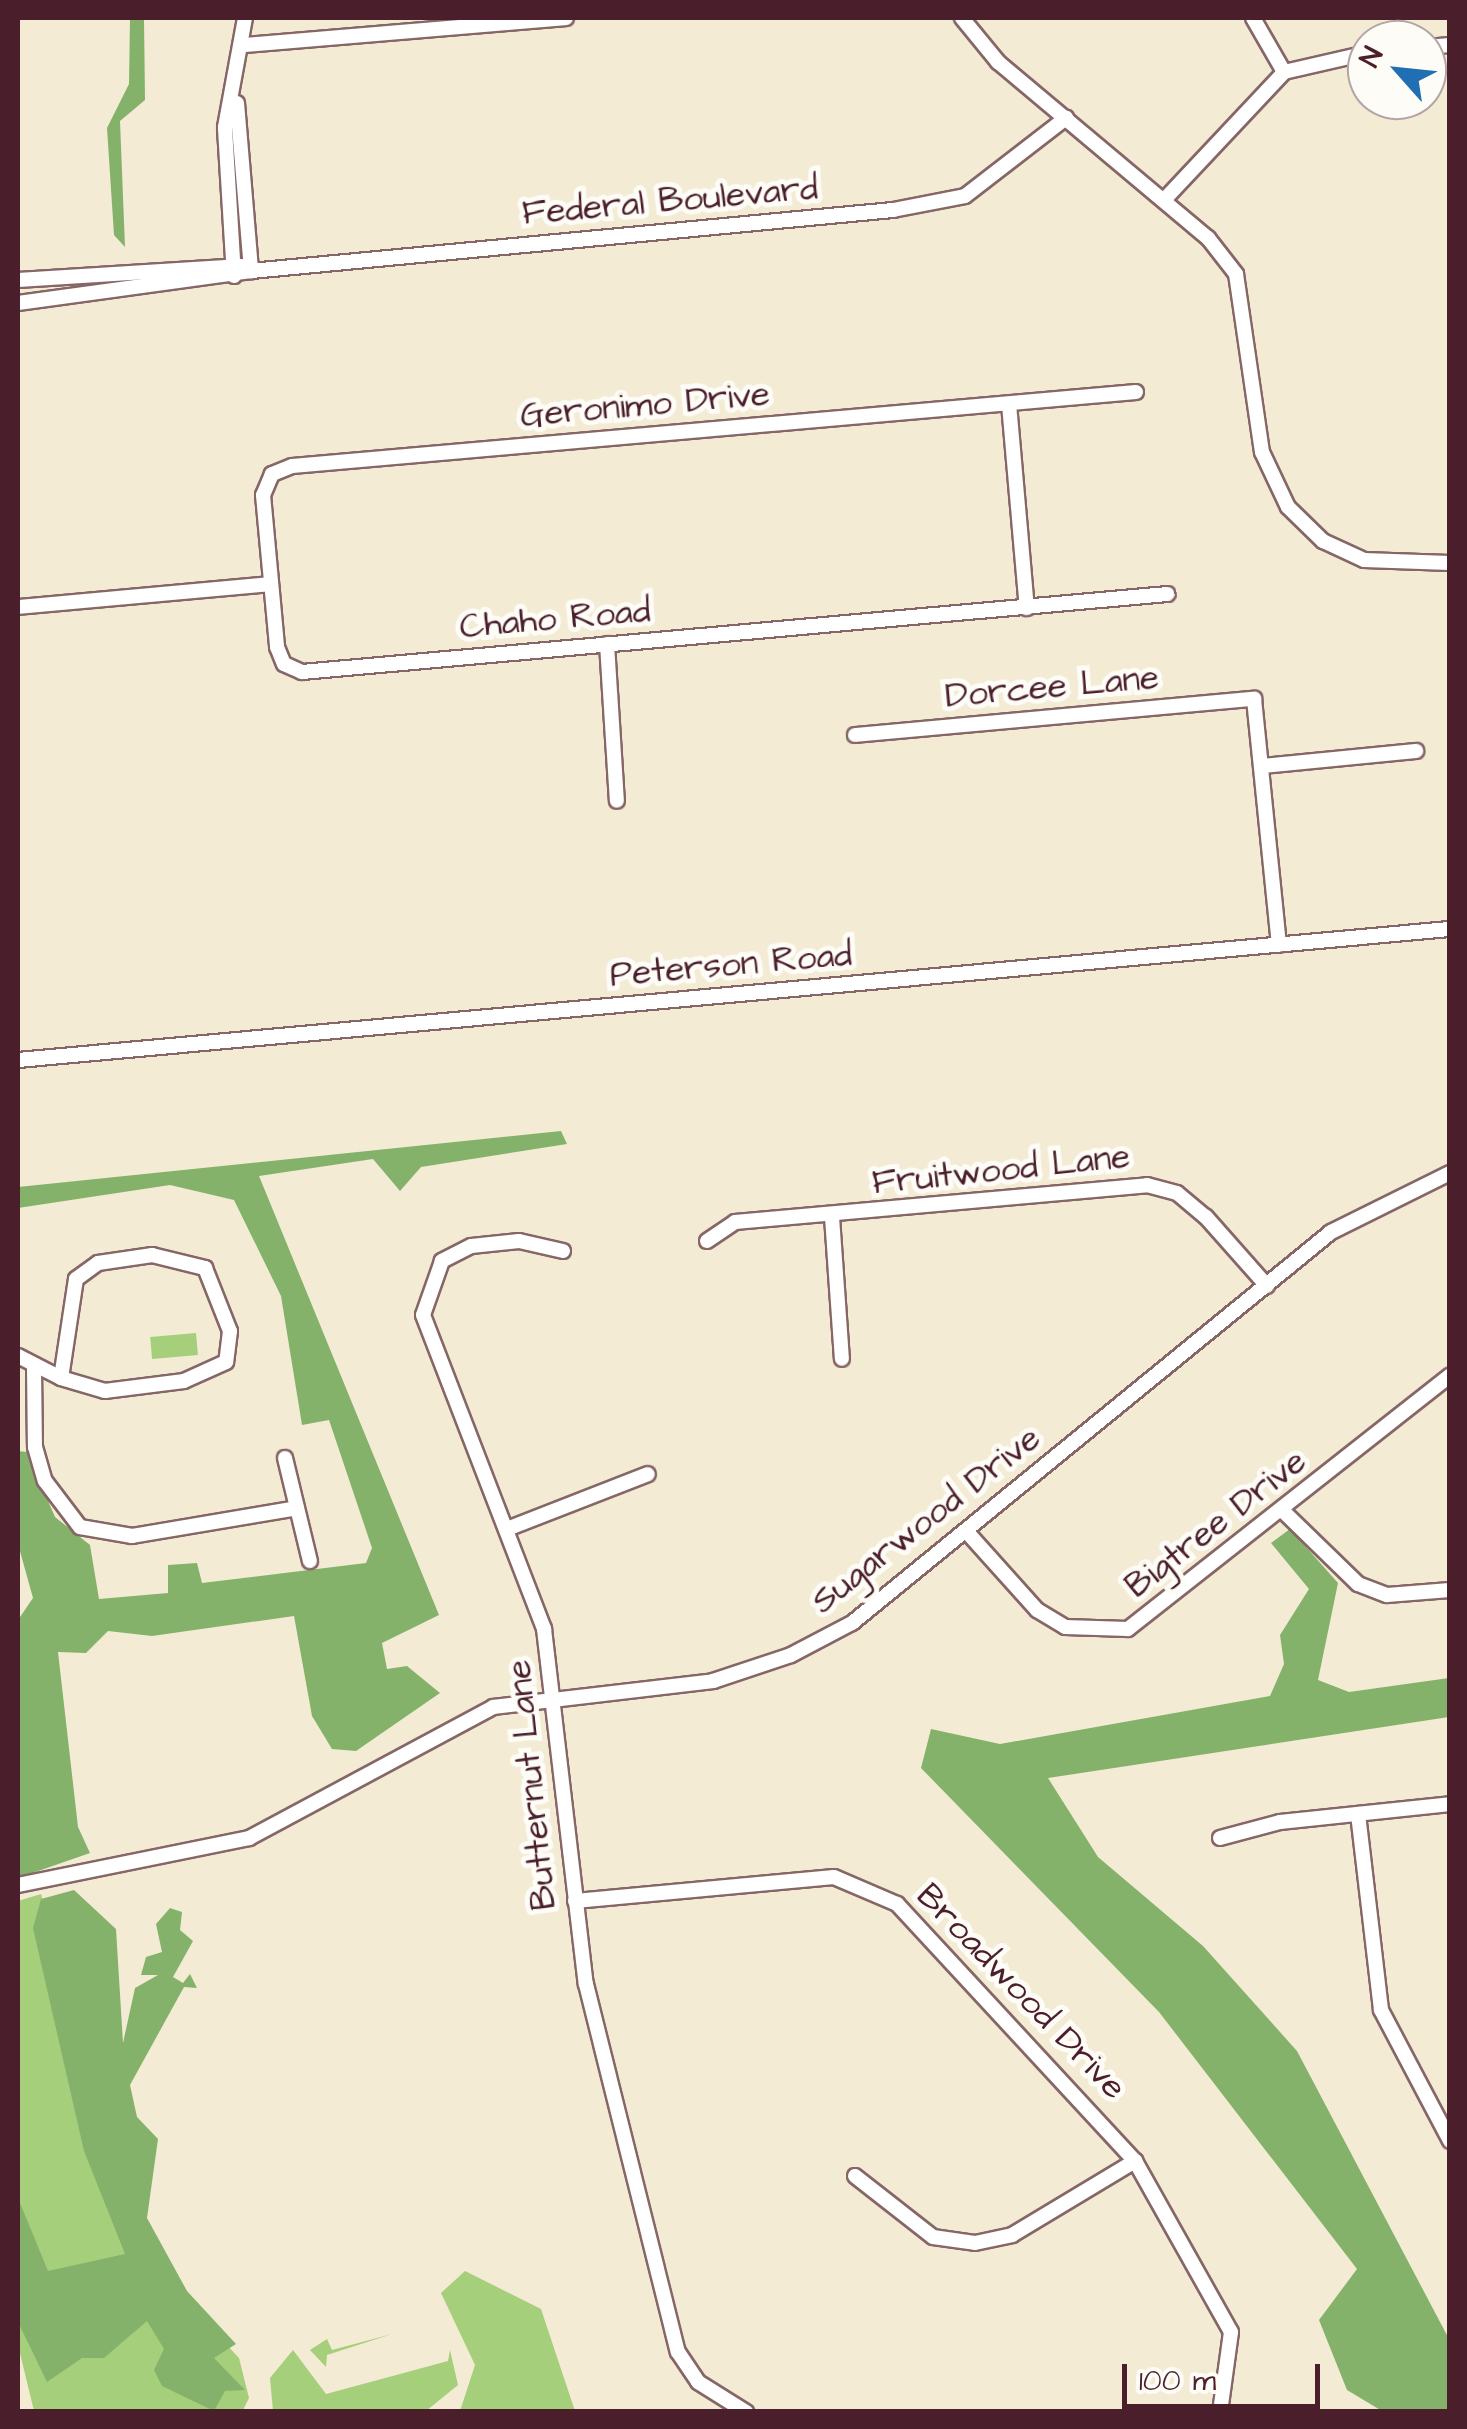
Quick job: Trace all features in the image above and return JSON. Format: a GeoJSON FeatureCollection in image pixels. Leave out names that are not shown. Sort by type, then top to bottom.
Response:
{"type":"FeatureCollection","features":[{"type":"Feature","properties":{"kind":"street"},"geometry":{"type":"LineString","coordinates":[[233,270],[238,206],[236,97],[246,45],[245,18]]}},
{"type":"Feature","properties":{"kind":"street"},"geometry":{"type":"LineString","coordinates":[[246,45],[566,18]]}},
{"type":"Feature","properties":{"kind":"street"},"geometry":{"type":"LineString","coordinates":[[962,18],[998,62],[1164,200],[1236,274],[1262,452],[1288,507],[1322,541],[1364,560],[1450,563]]}},
{"type":"Feature","properties":{"kind":"street"},"geometry":{"type":"LineString","coordinates":[[1253,18],[1284,72]]}},
{"type":"Feature","properties":{"kind":"street"},"geometry":{"type":"LineString","coordinates":[[1164,200],[1284,72],[1347,58]]}},
{"type":"Feature","properties":{"kind":"street","name":"Federal Boulevard"},"geometry":{"type":"LineString","coordinates":[[18,280],[251,271],[966,196],[1066,118]]}},
{"type":"Feature","properties":{"kind":"street"},"geometry":{"type":"LineString","coordinates":[[238,206],[251,271]]}},
{"type":"Feature","properties":{"kind":"street","name":"Federal Boulevard"},"geometry":{"type":"LineString","coordinates":[[18,303],[233,270]]}},
{"type":"Feature","properties":{"kind":"street","name":"Geronimo Drive"},"geometry":{"type":"LineString","coordinates":[[270,584],[264,496],[272,474],[292,466],[1136,392]]}},
{"type":"Feature","properties":{"kind":"street"},"geometry":{"type":"LineString","coordinates":[[1010,404],[1027,608]]}},
{"type":"Feature","properties":{"kind":"street"},"geometry":{"type":"LineString","coordinates":[[18,608],[270,584]]}},
{"type":"Feature","properties":{"kind":"street","name":"Chaho Road"},"geometry":{"type":"LineString","coordinates":[[270,584],[277,648],[284,664],[302,672],[1166,594]]}},
{"type":"Feature","properties":{"kind":"street"},"geometry":{"type":"LineString","coordinates":[[607,644],[617,801]]}},
{"type":"Feature","properties":{"kind":"street","name":"Dorcee Lane"},"geometry":{"type":"LineString","coordinates":[[855,736],[1254,699],[1262,766]]}},
{"type":"Feature","properties":{"kind":"street"},"geometry":{"type":"LineString","coordinates":[[1279,945],[1262,766],[1416,751]]}},
{"type":"Feature","properties":{"kind":"street","name":"Peterson Road"},"geometry":{"type":"LineString","coordinates":[[18,1060],[1450,929]]}},
{"type":"Feature","properties":{"kind":"street","name":"Sugarwood Drive"},"geometry":{"type":"LineString","coordinates":[[18,1895],[36,1886],[250,1838],[459,1719],[555,1699],[713,1682],[791,1655],[852,1622],[967,1532],[1331,1232],[1450,1173]]}},
{"type":"Feature","properties":{"kind":"street","name":"Fruitwood Lane"},"geometry":{"type":"LineString","coordinates":[[707,1241],[735,1222],[832,1217],[1147,1185],[1177,1193],[1206,1217],[1267,1286]]}},
{"type":"Feature","properties":{"kind":"street"},"geometry":{"type":"LineString","coordinates":[[832,1217],[842,1359]]}},
{"type":"Feature","properties":{"kind":"street","name":"Butternut Lane"},"geometry":{"type":"LineString","coordinates":[[563,1252],[519,1241],[470,1246],[442,1262],[427,1285],[431,1342],[544,1628],[555,1699],[574,1901],[598,2044],[678,2352],[698,2382],[746,2412]]}},
{"type":"Feature","properties":{"kind":"street"},"geometry":{"type":"LineString","coordinates":[[18,1356],[34,1368],[61,1378],[105,1392],[212,1374],[232,1340],[205,1268],[152,1255],[81,1272],[61,1378]]}},
{"type":"Feature","properties":{"kind":"street"},"geometry":{"type":"LineString","coordinates":[[34,1368],[30,1420],[40,1464],[80,1527],[132,1536],[297,1508]]}},
{"type":"Feature","properties":{"kind":"street","name":"Bigtree Drive"},"geometry":{"type":"LineString","coordinates":[[967,1532],[1037,1610],[1098,1632],[1128,1630],[1284,1513],[1450,1376]]}},
{"type":"Feature","properties":{"kind":"street"},"geometry":{"type":"LineString","coordinates":[[285,1458],[310,1561]]}},
{"type":"Feature","properties":{"kind":"street"},"geometry":{"type":"LineString","coordinates":[[508,1529],[648,1474]]}},
{"type":"Feature","properties":{"kind":"street"},"geometry":{"type":"LineString","coordinates":[[1284,1513],[1358,1584],[1387,1595],[1450,1590]]}},
{"type":"Feature","properties":{"kind":"street"},"geometry":{"type":"LineString","coordinates":[[1220,1838],[1358,1814],[1450,1804]]}},
{"type":"Feature","properties":{"kind":"street"},"geometry":{"type":"LineString","coordinates":[[1358,1814],[1380,2010],[1450,2141]]}},
{"type":"Feature","properties":{"kind":"street","name":"Broadwood Drive"},"geometry":{"type":"LineString","coordinates":[[574,1901],[834,1878],[867,1884],[897,1904],[1135,2162],[1232,2332],[1220,2412]]}},
{"type":"Feature","properties":{"kind":"street","name":"Sugarwood Drive"},"geometry":{"type":"LineString","coordinates":[[18,1885],[36,1886]]}},
{"type":"Feature","properties":{"kind":"street"},"geometry":{"type":"LineString","coordinates":[[855,2176],[933,2237],[975,2243],[1012,2234],[1135,2162]]}},
{"type":"Feature","properties":{"kind":"green space"},"geometry":{"type":"Polygon","coordinates":[[[130,18],[144,18],[145,100],[120,121],[125,247],[114,235],[107,128],[129,84],[130,18]]]}},
{"type":"Feature","properties":{"kind":"green space"},"geometry":{"type":"Polygon","coordinates":[[[561,1131],[567,1144],[421,1167],[400,1191],[373,1159],[259,1176],[439,1615],[382,1643],[387,1669],[407,1666],[440,1693],[356,1751],[332,1749],[312,1716],[294,1616],[152,1636],[108,1631],[86,1653],[58,1652],[78,1827],[90,1853],[18,1878],[18,1620],[33,1598],[18,1544],[18,1451],[27,1452],[55,1517],[90,1545],[99,1599],[168,1593],[168,1565],[197,1563],[202,1583],[366,1563],[372,1548],[329,1420],[302,1425],[281,1296],[234,1200],[170,1185],[18,1208],[18,1187],[561,1131]]]}},
{"type":"Feature","properties":{"kind":"green space"},"geometry":{"type":"Polygon","coordinates":[[[196,1333],[198,1355],[152,1359],[150,1337],[196,1333]]]}},
{"type":"Feature","properties":{"kind":"green space"},"geometry":{"type":"Polygon","coordinates":[[[1290,1529],[1338,1583],[1318,1680],[1349,1692],[1449,1678],[1449,1717],[1048,1778],[1098,1857],[1203,1946],[1297,2051],[1449,2339],[1449,2411],[1382,2411],[1347,2390],[1319,2320],[1357,2269],[1159,2012],[921,1768],[931,1729],[1000,1744],[1270,1696],[1284,1664],[1280,1635],[1309,1589],[1271,1543],[1290,1529]]]}},
{"type":"Feature","properties":{"kind":"green space"},"geometry":{"type":"Polygon","coordinates":[[[74,1890],[116,1929],[123,2043],[135,1988],[158,1975],[141,1975],[146,1957],[162,1952],[156,1924],[170,1908],[182,1912],[180,1930],[193,1941],[173,1977],[183,1983],[190,1974],[197,1988],[184,1987],[130,2085],[137,2117],[158,2139],[147,2218],[187,2291],[236,2344],[214,2358],[245,2390],[225,2391],[214,2411],[162,2386],[154,2370],[164,2349],[147,2321],[104,2358],[82,2358],[47,2382],[18,2322],[18,2198],[48,2271],[125,2254],[84,2151],[33,1928],[41,1899],[74,1890]]]}},
{"type":"Feature","properties":{"kind":"green space"},"geometry":{"type":"Polygon","coordinates":[[[41,1894],[140,2222],[171,2285],[239,2358],[249,2398],[242,2412],[34,2411],[18,2345],[18,1901],[41,1894]]]}},
{"type":"Feature","properties":{"kind":"green space"},"geometry":{"type":"Polygon","coordinates":[[[465,2271],[541,2309],[575,2411],[460,2411],[475,2365],[441,2293],[465,2271]]]}},
{"type":"Feature","properties":{"kind":"green space"},"geometry":{"type":"Polygon","coordinates":[[[392,2334],[327,2355],[326,2367],[310,2350],[327,2339],[332,2350],[392,2334]]]}},
{"type":"Feature","properties":{"kind":"green space"},"geometry":{"type":"Polygon","coordinates":[[[293,2350],[326,2394],[448,2361],[450,2350],[458,2385],[426,2411],[273,2411],[270,2378],[293,2350]]]}}]}
